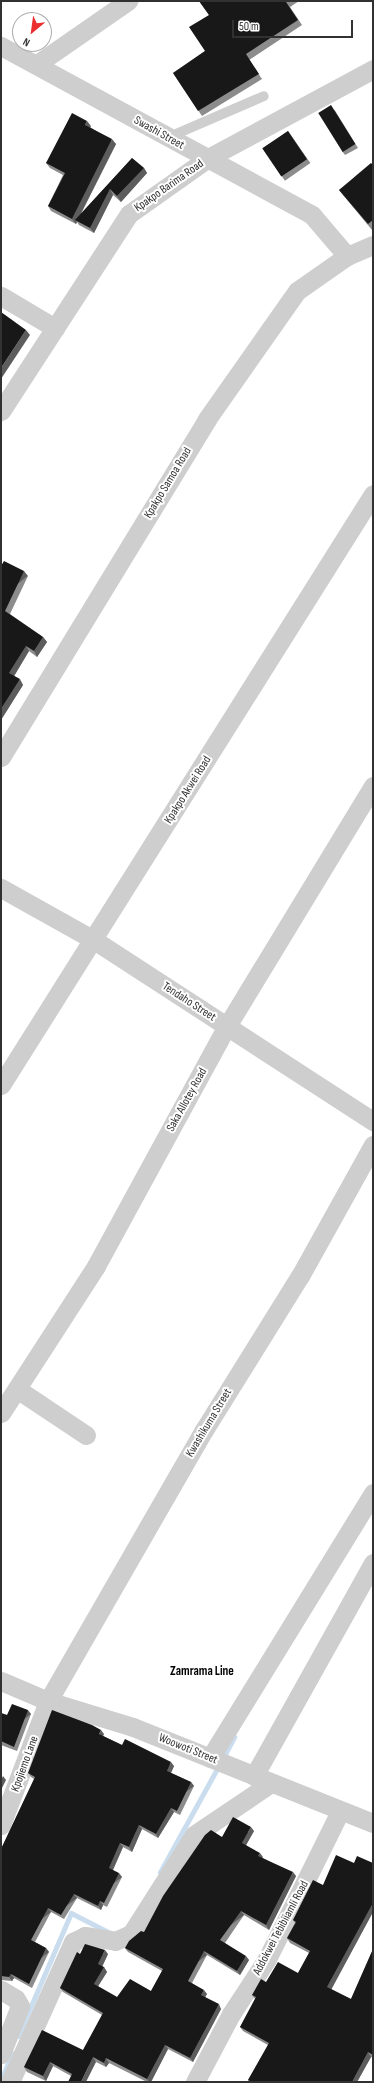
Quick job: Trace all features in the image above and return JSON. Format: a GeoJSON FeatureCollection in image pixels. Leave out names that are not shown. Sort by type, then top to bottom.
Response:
{"type":"FeatureCollection","features":[{"type":"Feature","properties":{"kind":"street"},"geometry":{"type":"LineString","coordinates":[[37,64],[128,1]]}},
{"type":"Feature","properties":{"kind":"street","name":"Swashi Street"},"geometry":{"type":"LineString","coordinates":[[1,46],[37,64],[167,138],[208,158],[312,215],[347,256]]}},
{"type":"Feature","properties":{"kind":"street","name":"Kpakpo Barima Road"},"geometry":{"type":"LineString","coordinates":[[1,411],[129,214],[208,158],[373,69]]}},
{"type":"Feature","properties":{"kind":"street","name":"Kpakpo Samoa Road"},"geometry":{"type":"LineString","coordinates":[[1,757],[207,419],[297,291],[347,256],[373,245]]}},
{"type":"Feature","properties":{"kind":"street"},"geometry":{"type":"LineString","coordinates":[[1,296],[55,328]]}},
{"type":"Feature","properties":{"kind":"street","name":"Kpakpo Akwei Road"},"geometry":{"type":"LineString","coordinates":[[1,1085],[94,940],[373,494]]}},
{"type":"Feature","properties":{"kind":"street","name":"Saka Allotey Road"},"geometry":{"type":"LineString","coordinates":[[1,1413],[96,1266],[227,1026],[373,786]]}},
{"type":"Feature","properties":{"kind":"street","name":"Tendaho Street"},"geometry":{"type":"LineString","coordinates":[[1,888],[94,940],[373,1121]]}},
{"type":"Feature","properties":{"kind":"street","name":"Kwashikuma Street"},"geometry":{"type":"LineString","coordinates":[[48,1701],[204,1430],[300,1276],[373,1146]]}},
{"type":"Feature","properties":{"kind":"street"},"geometry":{"type":"LineString","coordinates":[[17,1389],[86,1435]]}},
{"type":"Feature","properties":{"kind":"street"},"geometry":{"type":"LineString","coordinates":[[214,1760],[373,1493]]}},
{"type":"Feature","properties":{"kind":"street"},"geometry":{"type":"LineString","coordinates":[[246,1773],[373,1563]]}},
{"type":"Feature","properties":{"kind":"street","name":"Woowoti Street"},"geometry":{"type":"LineString","coordinates":[[1,1681],[48,1701],[133,1727],[271,1783],[339,1813],[373,1824]]}},
{"type":"Feature","properties":{"kind":"street","name":"Kpojiemo Lane"},"geometry":{"type":"LineString","coordinates":[[1,1825],[48,1701]]}},
{"type":"Feature","properties":{"kind":"street"},"geometry":{"type":"LineString","coordinates":[[10,2082],[73,1942],[85,1936],[119,1940],[131,1934],[194,1834],[271,1783]]}},
{"type":"Feature","properties":{"kind":"street","name":"Addokwei Tebibiiamli Road"},"geometry":{"type":"LineString","coordinates":[[195,2082],[231,2014],[267,1959],[339,1813]]}},
{"type":"Feature","properties":{"kind":"street"},"geometry":{"type":"LineString","coordinates":[[1,1990],[16,1999],[20,2006],[1,2054]]}},
{"type":"Feature","properties":{"kind":"lane"},"geometry":{"type":"LineString","coordinates":[[167,138],[264,96]]}},
{"type":"Feature","properties":{"kind":"building"},"geometry":{"type":"Polygon","coordinates":[[[199,1],[288,1],[286,2],[298,20],[246,54],[259,74],[198,111],[173,73],[205,51],[189,27],[209,15],[199,1]]]}},
{"type":"Feature","properties":{"kind":"building"},"geometry":{"type":"Polygon","coordinates":[[[331,105],[355,144],[343,152],[318,113],[331,105]]]}},
{"type":"Feature","properties":{"kind":"building"},"geometry":{"type":"Polygon","coordinates":[[[72,113],[87,121],[85,125],[112,139],[72,219],[48,206],[65,173],[46,163],[72,113]]]}},
{"type":"Feature","properties":{"kind":"building"},"geometry":{"type":"Polygon","coordinates":[[[288,131],[307,159],[281,177],[262,148],[288,131]]]}},
{"type":"Feature","properties":{"kind":"building"},"geometry":{"type":"Polygon","coordinates":[[[132,158],[144,168],[117,196],[110,189],[90,228],[75,220],[132,158]]]}},
{"type":"Feature","properties":{"kind":"building"},"geometry":{"type":"Polygon","coordinates":[[[371,163],[373,165],[373,220],[368,224],[339,190],[371,163]]]}},
{"type":"Feature","properties":{"kind":"building"},"geometry":{"type":"Polygon","coordinates":[[[1,312],[26,330],[1,368],[1,312]]]}},
{"type":"Feature","properties":{"kind":"building"},"geometry":{"type":"Polygon","coordinates":[[[4,561],[24,571],[5,611],[43,637],[34,651],[26,646],[9,673],[20,679],[1,709],[1,566],[4,561]]]}},
{"type":"Feature","properties":{"kind":"building"},"geometry":{"type":"Polygon","coordinates":[[[12,1704],[28,1710],[14,1747],[1,1741],[1,1713],[7,1715],[12,1704]]]}},
{"type":"Feature","properties":{"kind":"building"},"geometry":{"type":"Polygon","coordinates":[[[52,1710],[92,1725],[101,1730],[99,1734],[122,1745],[125,1739],[171,1762],[167,1771],[191,1782],[177,1811],[171,1808],[156,1834],[139,1825],[129,1847],[120,1843],[109,1868],[119,1873],[104,1903],[100,1901],[98,1906],[74,1894],[61,1915],[48,1908],[31,1940],[46,1948],[29,1984],[11,1974],[9,1977],[1,1976],[1,1849],[35,1777],[28,1773],[52,1710]]]}},
{"type":"Feature","properties":{"kind":"building"},"geometry":{"type":"Polygon","coordinates":[[[233,1817],[251,1827],[242,1843],[260,1853],[258,1856],[293,1872],[266,1925],[241,1911],[220,1940],[246,1956],[237,1971],[204,1951],[188,1981],[204,1990],[201,1995],[219,2004],[190,2058],[165,2045],[147,2079],[106,2058],[104,2063],[93,2057],[81,2082],[68,2082],[72,2074],[50,2062],[43,2076],[24,2067],[42,2030],[83,2050],[103,2013],[60,1988],[77,1952],[80,1954],[85,1944],[105,1950],[98,1964],[104,1967],[94,1984],[117,1997],[130,1979],[151,1991],[163,1969],[125,1948],[129,1941],[141,1931],[144,1932],[163,1896],[205,1835],[211,1830],[222,1837],[233,1817]]]}},
{"type":"Feature","properties":{"kind":"building"},"geometry":{"type":"Polygon","coordinates":[[[336,1855],[354,1863],[357,1856],[373,1863],[373,1903],[327,1987],[351,1999],[373,1949],[373,2055],[368,2052],[352,2082],[252,2082],[248,2080],[269,2043],[240,2027],[256,1997],[252,1995],[261,1979],[266,1982],[278,1962],[298,1973],[310,1951],[287,1938],[296,1922],[293,1920],[313,1880],[323,1885],[336,1855]]]}},
{"type":"Feature","properties":{"kind":"waterway"},"geometry":{"type":"LineString","coordinates":[[223,1758],[234,1737]]}},
{"type":"Feature","properties":{"kind":"waterway"},"geometry":{"type":"LineString","coordinates":[[160,1872],[219,1765]]}},
{"type":"Feature","properties":{"kind":"waterway"},"geometry":{"type":"LineString","coordinates":[[18,2036],[71,1913],[110,1933]]}},
{"type":"Feature","properties":{"kind":"waterway"},"geometry":{"type":"LineString","coordinates":[[1,2080],[12,2053]]}},
{"type":"Feature","properties":{"kind":"district","name":"Zamrama Line"},"geometry":{"type":"Point","coordinates":[202,1671]}}]}
